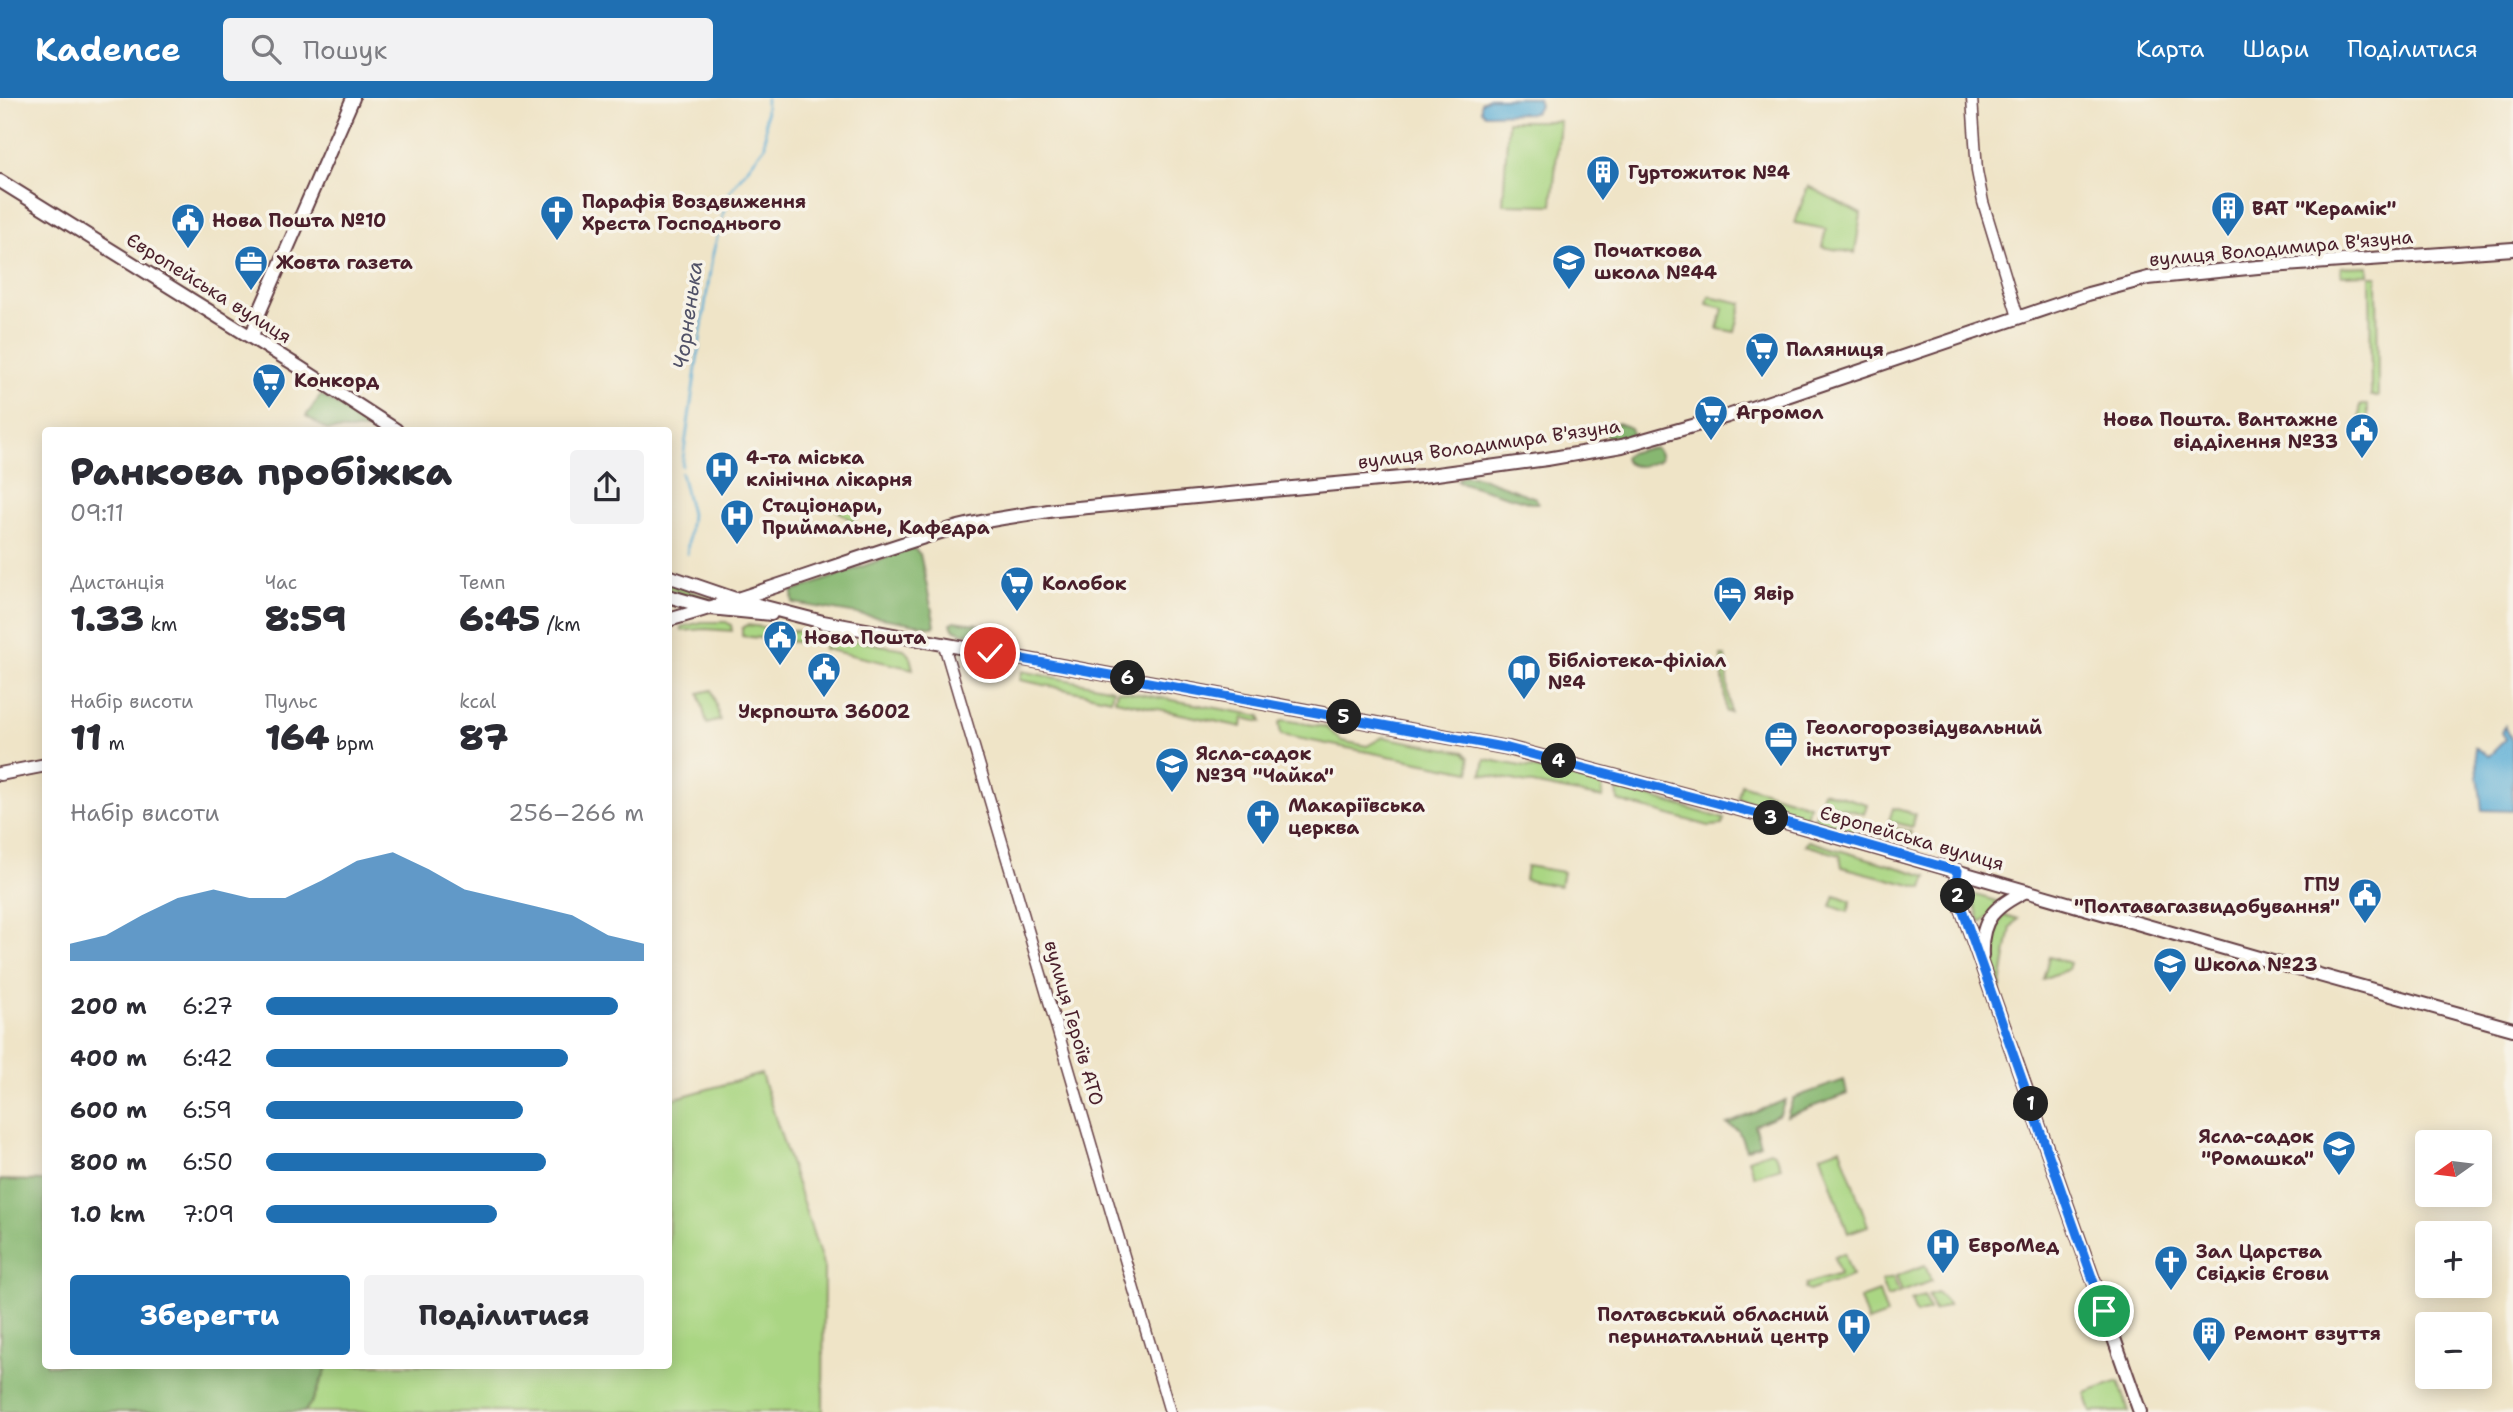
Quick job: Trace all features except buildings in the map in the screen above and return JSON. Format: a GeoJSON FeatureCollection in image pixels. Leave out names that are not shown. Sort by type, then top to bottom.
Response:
{"type":"FeatureCollection","features":[{"type":"Feature","properties":{"kind":"main road"},"geometry":{"type":"LineString","coordinates":[[252,337],[259,313],[353,98]]}},
{"type":"Feature","properties":{"kind":"main road","name":"Європейська вулиця"},"geometry":{"type":"LineString","coordinates":[[0,181],[391,427]]}},
{"type":"Feature","properties":{"kind":"main road","name":"вулиця Володимира В'язуна"},"geometry":{"type":"LineString","coordinates":[[672,619],[738,600],[936,533],[1001,518],[1056,510],[1422,476],[1622,446],[1728,416],[2018,317],[2148,278],[2258,267],[2513,249]]}},
{"type":"Feature","properties":{"kind":"main road","name":"Європейська вулиця"},"geometry":{"type":"LineString","coordinates":[[672,577],[738,600],[799,616],[1508,748],[1754,813],[2513,1029]]}},
{"type":"Feature","properties":{"kind":"main road","name":"Європейська вулиця"},"geometry":{"type":"LineString","coordinates":[[672,597],[710,607],[799,616]]}},
{"type":"Feature","properties":{"kind":"main road"},"geometry":{"type":"LineString","coordinates":[[0,774],[42,766]]}},
{"type":"Feature","properties":{"kind":"main road"},"geometry":{"type":"LineString","coordinates":[[1958,871],[1955,887],[2140,1412]]}},
{"type":"Feature","properties":{"kind":"main road"},"geometry":{"type":"LineString","coordinates":[[1982,967],[1982,942],[1989,918],[1998,907],[2026,891]]}},
{"type":"Feature","properties":{"kind":"street"},"geometry":{"type":"LineString","coordinates":[[1972,98],[1977,171],[1983,202],[2018,317]]}},
{"type":"Feature","properties":{"kind":"street","name":"вулиця Героїв АТО"},"geometry":{"type":"LineString","coordinates":[[944,645],[1170,1412]]}},
{"type":"Feature","properties":{"kind":"green space"},"geometry":{"type":"Polygon","coordinates":[[[1508,121],[1560,121],[1552,205],[1503,204],[1508,121]]]}},
{"type":"Feature","properties":{"kind":"green space"},"geometry":{"type":"Polygon","coordinates":[[[1808,186],[1861,214],[1855,253],[1822,247],[1826,229],[1795,223],[1808,186]]]}},
{"type":"Feature","properties":{"kind":"green space"},"geometry":{"type":"Polygon","coordinates":[[[2368,266],[2368,274],[2341,275],[2341,267],[2368,266]]]}},
{"type":"Feature","properties":{"kind":"green space"},"geometry":{"type":"Polygon","coordinates":[[[2370,276],[2377,276],[2378,396],[2371,396],[2370,276]]]}},
{"type":"Feature","properties":{"kind":"green space"},"geometry":{"type":"Polygon","coordinates":[[[1709,296],[1742,303],[1735,332],[1718,329],[1723,308],[1707,304],[1709,296]]]}},
{"type":"Feature","properties":{"kind":"green space"},"geometry":{"type":"Polygon","coordinates":[[[321,395],[371,427],[322,427],[306,416],[321,395]]]}},
{"type":"Feature","properties":{"kind":"green space"},"geometry":{"type":"Polygon","coordinates":[[[2360,405],[2368,405],[2368,437],[2360,437],[2360,405]]]}},
{"type":"Feature","properties":{"kind":"green space"},"geometry":{"type":"Polygon","coordinates":[[[1617,423],[1631,428],[1633,434],[1611,440],[1607,438],[1604,428],[1617,423]]]}},
{"type":"Feature","properties":{"kind":"green space"},"geometry":{"type":"Polygon","coordinates":[[[1655,448],[1660,459],[1638,466],[1625,461],[1624,457],[1629,453],[1655,448]]]}},
{"type":"Feature","properties":{"kind":"green space"},"geometry":{"type":"Polygon","coordinates":[[[1462,476],[1476,476],[1536,498],[1538,503],[1459,482],[1457,480],[1462,476]]]}},
{"type":"Feature","properties":{"kind":"green space"},"geometry":{"type":"Polygon","coordinates":[[[845,503],[857,517],[853,522],[833,507],[845,503]]]}},
{"type":"Feature","properties":{"kind":"green space"},"geometry":{"type":"Polygon","coordinates":[[[913,548],[920,554],[935,625],[933,627],[793,603],[792,592],[913,548]]]}},
{"type":"Feature","properties":{"kind":"green space"},"geometry":{"type":"Polygon","coordinates":[[[672,584],[719,602],[698,599],[672,590],[672,584]]]}},
{"type":"Feature","properties":{"kind":"green space"},"geometry":{"type":"Polygon","coordinates":[[[954,621],[977,624],[984,629],[981,634],[963,633],[953,629],[951,624],[954,621]]]}},
{"type":"Feature","properties":{"kind":"green space"},"geometry":{"type":"Polygon","coordinates":[[[702,622],[726,622],[731,625],[732,631],[682,631],[681,627],[702,622]]]}},
{"type":"Feature","properties":{"kind":"green space"},"geometry":{"type":"Polygon","coordinates":[[[747,625],[804,632],[813,644],[742,636],[742,628],[747,625]]]}},
{"type":"Feature","properties":{"kind":"green space"},"geometry":{"type":"Polygon","coordinates":[[[828,636],[904,649],[910,657],[913,669],[824,649],[825,638],[828,636]]]}},
{"type":"Feature","properties":{"kind":"green space"},"geometry":{"type":"Polygon","coordinates":[[[1721,656],[1725,656],[1730,712],[1726,712],[1721,656]]]}},
{"type":"Feature","properties":{"kind":"green space"},"geometry":{"type":"Polygon","coordinates":[[[1022,671],[1113,689],[1111,699],[1020,680],[1022,671]]]}},
{"type":"Feature","properties":{"kind":"green space"},"geometry":{"type":"Polygon","coordinates":[[[712,690],[720,720],[707,724],[699,693],[712,690]]]}},
{"type":"Feature","properties":{"kind":"green space"},"geometry":{"type":"Polygon","coordinates":[[[1117,690],[1260,716],[1262,722],[1243,718],[1242,727],[1115,700],[1117,690]]]}},
{"type":"Feature","properties":{"kind":"green space"},"geometry":{"type":"Polygon","coordinates":[[[1284,720],[1326,727],[1342,741],[1367,746],[1383,737],[1464,752],[1469,758],[1470,772],[1281,735],[1279,723],[1284,720]]]}},
{"type":"Feature","properties":{"kind":"green space"},"geometry":{"type":"Polygon","coordinates":[[[1485,759],[1598,781],[1602,785],[1603,798],[1482,774],[1485,759]]]}},
{"type":"Feature","properties":{"kind":"green space"},"geometry":{"type":"Polygon","coordinates":[[[1741,784],[1809,805],[1806,818],[1738,798],[1741,784]]]}},
{"type":"Feature","properties":{"kind":"green space"},"geometry":{"type":"Polygon","coordinates":[[[1617,789],[1724,819],[1722,825],[1709,826],[1618,801],[1617,789]]]}},
{"type":"Feature","properties":{"kind":"green space"},"geometry":{"type":"Polygon","coordinates":[[[1823,791],[1867,804],[1864,814],[1820,802],[1823,791]]]}},
{"type":"Feature","properties":{"kind":"green space"},"geometry":{"type":"Polygon","coordinates":[[[1818,807],[1856,818],[1856,833],[1814,820],[1818,807]]]}},
{"type":"Feature","properties":{"kind":"green space"},"geometry":{"type":"Polygon","coordinates":[[[1893,808],[1915,814],[1912,827],[1889,821],[1893,808]]]}},
{"type":"Feature","properties":{"kind":"green space"},"geometry":{"type":"Polygon","coordinates":[[[1886,825],[1911,832],[1908,844],[1882,837],[1886,825]]]}},
{"type":"Feature","properties":{"kind":"green space"},"geometry":{"type":"Polygon","coordinates":[[[1808,841],[1927,876],[1923,888],[1842,867],[1840,855],[1805,845],[1808,841]]]}},
{"type":"Feature","properties":{"kind":"green space"},"geometry":{"type":"Polygon","coordinates":[[[1527,866],[1563,872],[1560,886],[1525,880],[1527,866]]]}},
{"type":"Feature","properties":{"kind":"green space"},"geometry":{"type":"Polygon","coordinates":[[[1972,894],[2000,902],[1983,922],[1980,922],[1972,894]]]}},
{"type":"Feature","properties":{"kind":"green space"},"geometry":{"type":"Polygon","coordinates":[[[1835,895],[1851,901],[1848,912],[1831,906],[1835,895]]]}},
{"type":"Feature","properties":{"kind":"green space"},"geometry":{"type":"Polygon","coordinates":[[[2005,915],[2018,919],[2011,927],[1999,996],[1996,942],[2000,922],[2005,915]]]}},
{"type":"Feature","properties":{"kind":"green space"},"geometry":{"type":"Polygon","coordinates":[[[2049,957],[2070,963],[2068,969],[2043,979],[2049,957]]]}},
{"type":"Feature","properties":{"kind":"green space"},"geometry":{"type":"Polygon","coordinates":[[[761,1074],[824,1267],[823,1412],[304,1412],[313,1400],[326,1369],[672,1369],[672,1099],[761,1074]]]}},
{"type":"Feature","properties":{"kind":"green space"},"geometry":{"type":"Polygon","coordinates":[[[1844,1080],[1847,1094],[1787,1116],[1793,1098],[1844,1080]]]}},
{"type":"Feature","properties":{"kind":"green space"},"geometry":{"type":"Polygon","coordinates":[[[1785,1100],[1780,1114],[1754,1125],[1760,1144],[1746,1150],[1738,1130],[1727,1124],[1785,1100]]]}},
{"type":"Feature","properties":{"kind":"green space"},"geometry":{"type":"Polygon","coordinates":[[[1840,1148],[1868,1226],[1848,1233],[1821,1155],[1840,1148]]]}},
{"type":"Feature","properties":{"kind":"green space"},"geometry":{"type":"Polygon","coordinates":[[[1770,1151],[1775,1154],[1781,1167],[1754,1176],[1748,1159],[1770,1151]]]}},
{"type":"Feature","properties":{"kind":"green space"},"geometry":{"type":"Polygon","coordinates":[[[0,1180],[42,1181],[42,1369],[326,1369],[313,1400],[304,1412],[0,1412],[0,1180]]]}},
{"type":"Feature","properties":{"kind":"green space"},"geometry":{"type":"Polygon","coordinates":[[[1844,1253],[1852,1276],[1809,1291],[1805,1289],[1806,1284],[1840,1274],[1834,1257],[1844,1253]]]}},
{"type":"Feature","properties":{"kind":"green space"},"geometry":{"type":"Polygon","coordinates":[[[1925,1265],[1931,1281],[1902,1292],[1896,1276],[1925,1265]]]}},
{"type":"Feature","properties":{"kind":"green space"},"geometry":{"type":"Polygon","coordinates":[[[1893,1277],[1899,1293],[1887,1297],[1881,1281],[1893,1277]]]}},
{"type":"Feature","properties":{"kind":"green space"},"geometry":{"type":"Polygon","coordinates":[[[1879,1292],[1887,1315],[1868,1322],[1860,1299],[1879,1292]]]}},
{"type":"Feature","properties":{"kind":"green space"},"geometry":{"type":"Polygon","coordinates":[[[1937,1292],[1949,1305],[1934,1311],[1928,1295],[1937,1292]]]}},
{"type":"Feature","properties":{"kind":"green space"},"geometry":{"type":"Polygon","coordinates":[[[1924,1296],[1929,1310],[1916,1314],[1911,1300],[1924,1296]]]}},
{"type":"Feature","properties":{"kind":"green space"},"geometry":{"type":"Polygon","coordinates":[[[2119,1381],[2129,1412],[2091,1412],[2085,1393],[2119,1381]]]}},
{"type":"Feature","properties":{"kind":"water"},"geometry":{"type":"Polygon","coordinates":[[[1490,98],[1538,98],[1540,106],[1534,113],[1485,114],[1481,111],[1481,102],[1490,98]]]}},
{"type":"Feature","properties":{"kind":"water"},"geometry":{"type":"Polygon","coordinates":[[[2505,726],[2512,740],[2513,811],[2482,810],[2475,747],[2489,756],[2506,739],[2502,733],[2505,726]]]}},
{"type":"Feature","properties":{"kind":"waterway","name":"Чорненька"},"geometry":{"type":"LineString","coordinates":[[682,466],[712,257],[729,192],[765,146],[766,98]]}},
{"type":"Feature","properties":{"kind":"waterway","name":"Чорненька"},"geometry":{"type":"LineString","coordinates":[[681,473],[691,514],[687,554]]}},
{"type":"Feature","properties":{"kind":"place","name":"Гуртожиток №4"},"geometry":{"type":"Point","coordinates":[1603,202]}},
{"type":"Feature","properties":{"kind":"place","name":"ВАТ \"Керамік\""},"geometry":{"type":"Point","coordinates":[2228,238]}},
{"type":"Feature","properties":{"kind":"place","name":"Парафія Воздвиження Хреста Господнього"},"geometry":{"type":"Point","coordinates":[557,242]}},
{"type":"Feature","properties":{"kind":"place","name":"Нова Пошта №10"},"geometry":{"type":"Point","coordinates":[188,250]}},
{"type":"Feature","properties":{"kind":"place","name":"Початкова школа №44"},"geometry":{"type":"Point","coordinates":[1569,291]}},
{"type":"Feature","properties":{"kind":"place","name":"Жовта газета"},"geometry":{"type":"Point","coordinates":[251,292]}},
{"type":"Feature","properties":{"kind":"place","name":"Паляниця"},"geometry":{"type":"Point","coordinates":[1762,379]}},
{"type":"Feature","properties":{"kind":"place","name":"Конкорд"},"geometry":{"type":"Point","coordinates":[269,410]}},
{"type":"Feature","properties":{"kind":"place","name":"Агромол"},"geometry":{"type":"Point","coordinates":[1711,442]}},
{"type":"Feature","properties":{"kind":"place","name":"Нова Пошта. Вантажне відділення №33"},"geometry":{"type":"Point","coordinates":[2362,460]}},
{"type":"Feature","properties":{"kind":"place","name":"4-та міська клінічна лікарня"},"geometry":{"type":"Point","coordinates":[722,498]}},
{"type":"Feature","properties":{"kind":"place","name":"Стаціонари, Приймальне, Кафедра"},"geometry":{"type":"Point","coordinates":[737,546]}},
{"type":"Feature","properties":{"kind":"place","name":"Колобок"},"geometry":{"type":"Point","coordinates":[1017,613]}},
{"type":"Feature","properties":{"kind":"place","name":"Явір"},"geometry":{"type":"Point","coordinates":[1730,623]}},
{"type":"Feature","properties":{"kind":"place","name":"Нова Пошта"},"geometry":{"type":"Point","coordinates":[780,667]}},
{"type":"Feature","properties":{"kind":"place","name":"Укрпошта 36002"},"geometry":{"type":"Point","coordinates":[824,699]}},
{"type":"Feature","properties":{"kind":"place","name":"Бібліотека-філіал №4"},"geometry":{"type":"Point","coordinates":[1524,701]}},
{"type":"Feature","properties":{"kind":"place","name":"Геологорозвідувальний інститут"},"geometry":{"type":"Point","coordinates":[1781,768]}},
{"type":"Feature","properties":{"kind":"place","name":"Ясла-садок №39 \"Чайка\""},"geometry":{"type":"Point","coordinates":[1172,794]}},
{"type":"Feature","properties":{"kind":"place","name":"Макаріївська церква"},"geometry":{"type":"Point","coordinates":[1263,846]}},
{"type":"Feature","properties":{"kind":"place","name":"ГПУ \"Полтавагазвидобування\""},"geometry":{"type":"Point","coordinates":[2365,925]}},
{"type":"Feature","properties":{"kind":"place","name":"Школа №23"},"geometry":{"type":"Point","coordinates":[2170,994]}},
{"type":"Feature","properties":{"kind":"place","name":"Ясла-садок \"Ромашка\""},"geometry":{"type":"Point","coordinates":[2339,1177]}},
{"type":"Feature","properties":{"kind":"place","name":"ЕвроМед"},"geometry":{"type":"Point","coordinates":[1943,1275]}},
{"type":"Feature","properties":{"kind":"place","name":"Зал Царства Cвідків Єгови"},"geometry":{"type":"Point","coordinates":[2171,1292]}},
{"type":"Feature","properties":{"kind":"place","name":"Полтавський обласний перинатальний центр"},"geometry":{"type":"Point","coordinates":[1854,1355]}},
{"type":"Feature","properties":{"kind":"place","name":"Ремонт взуття"},"geometry":{"type":"Point","coordinates":[2209,1363]}},
{"type":"Feature","properties":{"kind":"route"},"geometry":{"type":"LineString","coordinates":[[990,653],[1508,748],[1754,813],[1958,871],[1955,887],[1962,909],[2104,1311]]}}]}
